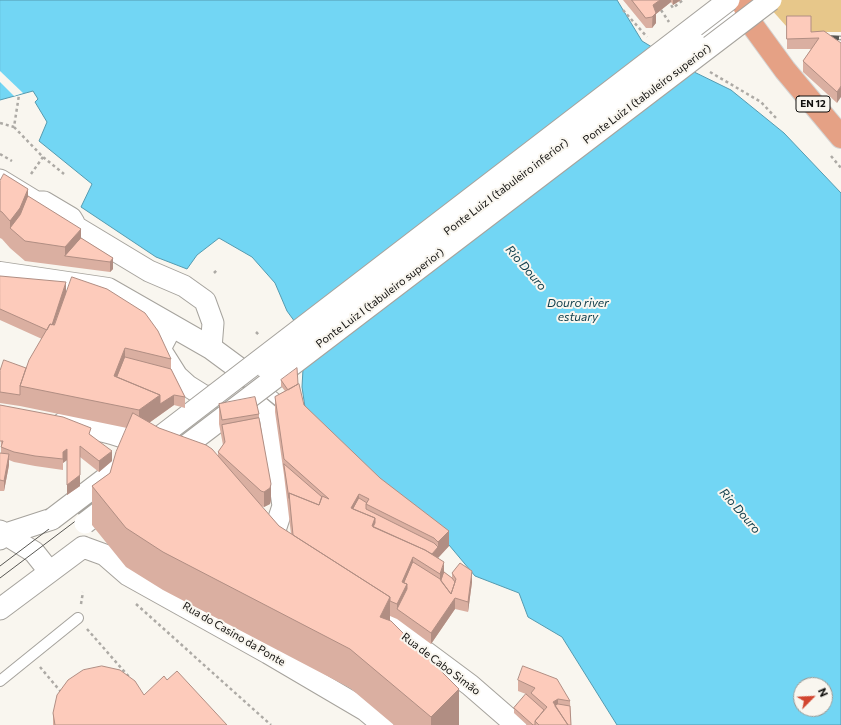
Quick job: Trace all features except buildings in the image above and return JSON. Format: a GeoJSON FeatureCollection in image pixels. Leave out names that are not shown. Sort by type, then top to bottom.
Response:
{"type":"FeatureCollection","features":[{"type":"Feature","properties":{"kind":"main road","name":"Ponte Luiz I (tabuleiro inferior)"},"geometry":{"type":"LineString","coordinates":[[260,374],[694,43],[738,2]]}},
{"type":"Feature","properties":{"kind":"main road","name":"EN 12"},"geometry":{"type":"LineString","coordinates":[[738,2],[750,22],[785,70],[841,137]]}},
{"type":"Feature","properties":{"kind":"main road"},"geometry":{"type":"LineString","coordinates":[[0,273],[108,288],[140,315],[172,326],[260,374]]}},
{"type":"Feature","properties":{"kind":"street","name":"Ponte Luiz I (tabuleiro superior)"},"geometry":{"type":"LineString","coordinates":[[153,471],[771,0]]}},
{"type":"Feature","properties":{"kind":"street"},"geometry":{"type":"LineString","coordinates":[[2,535],[52,519],[738,2]]}},
{"type":"Feature","properties":{"kind":"street"},"geometry":{"type":"LineString","coordinates":[[0,180],[36,202],[40,210],[66,226],[76,227],[149,271],[184,286],[205,301],[213,323],[211,348]]}},
{"type":"Feature","properties":{"kind":"street"},"geometry":{"type":"LineString","coordinates":[[172,326],[160,348],[177,376],[188,386],[204,396],[250,399],[270,416],[283,506],[267,527],[288,568]]}},
{"type":"Feature","properties":{"kind":"street"},"geometry":{"type":"LineString","coordinates":[[45,419],[103,428],[133,440],[177,466],[185,469]]}},
{"type":"Feature","properties":{"kind":"street"},"geometry":{"type":"LineString","coordinates":[[0,609],[83,547],[85,523],[128,490]]}},
{"type":"Feature","properties":{"kind":"street"},"geometry":{"type":"LineString","coordinates":[[2,535],[34,552],[50,572]]}},
{"type":"Feature","properties":{"kind":"street","name":"Rua do Casino da Ponte"},"geometry":{"type":"LineString","coordinates":[[83,547],[105,555],[128,575],[280,660],[365,710],[383,725]]}},
{"type":"Feature","properties":{"kind":"street","name":"Rua de Cabo Simão"},"geometry":{"type":"LineString","coordinates":[[369,615],[390,626],[470,685],[516,725]]}},
{"type":"Feature","properties":{"kind":"lane"},"geometry":{"type":"LineString","coordinates":[[260,374],[286,407]]}},
{"type":"Feature","properties":{"kind":"lane"},"geometry":{"type":"LineString","coordinates":[[0,681],[78,618]]}},
{"type":"Feature","properties":{"kind":"path"},"geometry":{"type":"LineString","coordinates":[[657,8],[668,0],[673,8],[684,0]]}},
{"type":"Feature","properties":{"kind":"path"},"geometry":{"type":"LineString","coordinates":[[623,10],[651,42]]}},
{"type":"Feature","properties":{"kind":"path"},"geometry":{"type":"LineString","coordinates":[[661,10],[672,26]]}},
{"type":"Feature","properties":{"kind":"path"},"geometry":{"type":"LineString","coordinates":[[708,71],[761,102],[776,118]]}},
{"type":"Feature","properties":{"kind":"path"},"geometry":{"type":"LineString","coordinates":[[14,127],[19,95]]}},
{"type":"Feature","properties":{"kind":"path"},"geometry":{"type":"LineString","coordinates":[[0,123],[14,127],[43,157],[64,174]]}},
{"type":"Feature","properties":{"kind":"path"},"geometry":{"type":"LineString","coordinates":[[33,172],[43,157]]}},
{"type":"Feature","properties":{"kind":"path"},"geometry":{"type":"LineString","coordinates":[[214,273],[217,270]]}},
{"type":"Feature","properties":{"kind":"path"},"geometry":{"type":"LineString","coordinates":[[130,599],[270,725]]}},
{"type":"Feature","properties":{"kind":"path"},"geometry":{"type":"LineString","coordinates":[[78,618],[133,682]]}},
{"type":"Feature","properties":{"kind":"path"},"geometry":{"type":"LineString","coordinates":[[30,656],[63,694]]}},
{"type":"Feature","properties":{"kind":"shaded area"},"geometry":{"type":"Polygon","coordinates":[[[768,0],[841,0],[841,32],[811,32],[787,27],[770,8],[768,0]]]}},
{"type":"Feature","properties":{"kind":"water","name":"Douro river estuary"},"geometry":{"type":"Polygon","coordinates":[[[0,0],[617,0],[642,41],[688,69],[731,90],[784,133],[841,193],[841,725],[617,725],[562,637],[528,617],[519,593],[475,576],[449,545],[375,484],[306,414],[302,387],[303,369],[319,355],[287,311],[275,283],[252,257],[219,238],[197,255],[187,269],[156,257],[81,207],[92,184],[39,141],[47,122],[35,102],[38,99],[33,91],[0,100],[0,0]]]}},
{"type":"Feature","properties":{"kind":"pier"},"geometry":{"type":"Polygon","coordinates":[[[0,71],[23,93],[14,96],[0,82],[0,71]]]}},
{"type":"Feature","properties":{"kind":"tram line"},"geometry":{"type":"LineString","coordinates":[[165,440],[739,0]]}},
{"type":"Feature","properties":{"kind":"tram line"},"geometry":{"type":"LineString","coordinates":[[177,444],[757,0]]}},
{"type":"Feature","properties":{"kind":"tram line"},"geometry":{"type":"LineString","coordinates":[[0,566],[102,489]]}},
{"type":"Feature","properties":{"kind":"tram line"},"geometry":{"type":"LineString","coordinates":[[0,578],[102,501]]}},
{"type":"Feature","properties":{"kind":"railway"},"geometry":{"type":"LineString","coordinates":[[821,37],[841,38]]}},
{"type":"Feature","properties":{"kind":"water label","name":"Rio Douro"},"geometry":{"type":"Point","coordinates":[526,268]}},
{"type":"Feature","properties":{"kind":"water label","name":"Rio Douro"},"geometry":{"type":"Point","coordinates":[740,511]}}]}
